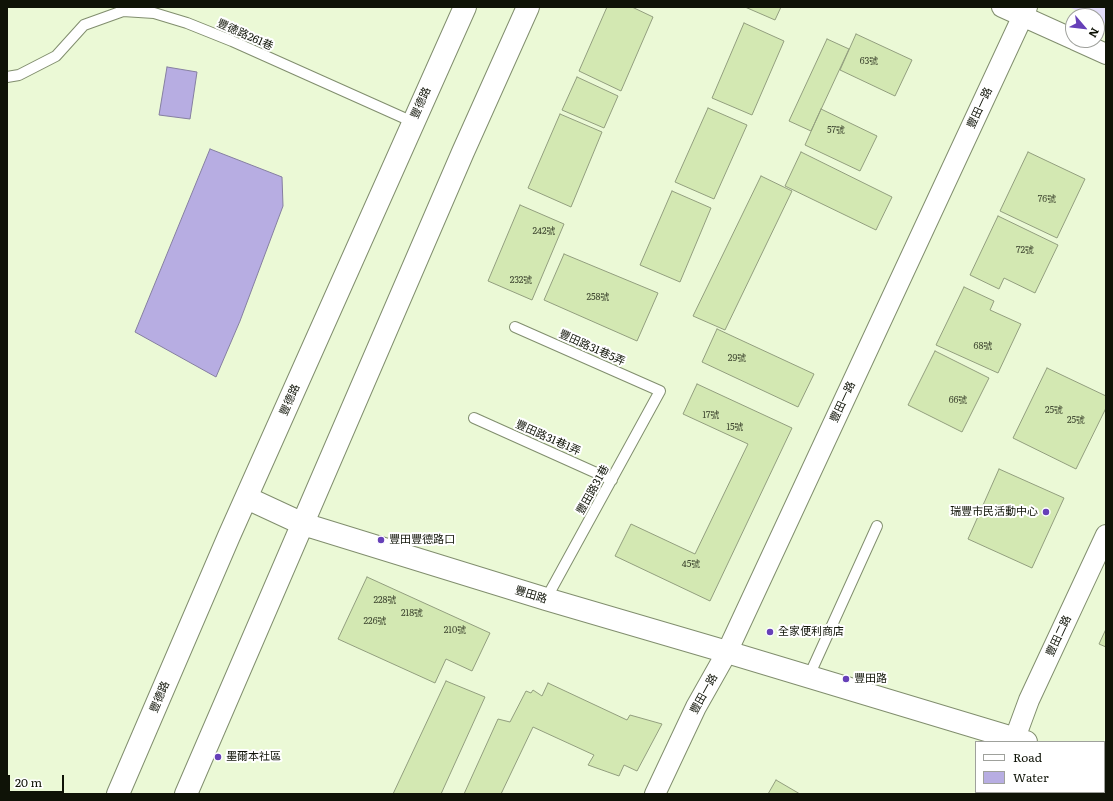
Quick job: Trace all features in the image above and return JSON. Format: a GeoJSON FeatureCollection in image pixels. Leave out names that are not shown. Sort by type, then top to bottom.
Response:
{"type":"FeatureCollection","features":[{"type":"Feature","properties":{"kind":"main road","name":"豐德路"},"geometry":{"type":"LineString","coordinates":[[118,794],[229,536],[465,7]]}},
{"type":"Feature","properties":{"kind":"main road"},"geometry":{"type":"LineString","coordinates":[[186,794],[304,524],[460,159],[528,7]]}},
{"type":"Feature","properties":{"kind":"main road","name":"豐田路"},"geometry":{"type":"LineString","coordinates":[[247,498],[304,524],[546,599],[1021,740]]}},
{"type":"Feature","properties":{"kind":"street"},"geometry":{"type":"LineString","coordinates":[[1002,7],[1025,12],[1065,35]]}},
{"type":"Feature","properties":{"kind":"street","name":"豐田一路"},"geometry":{"type":"LineString","coordinates":[[655,794],[696,707],[727,652],[1025,12]]}},
{"type":"Feature","properties":{"kind":"street"},"geometry":{"type":"LineString","coordinates":[[1092,48],[1106,54]]}},
{"type":"Feature","properties":{"kind":"street","name":"豐田二路"},"geometry":{"type":"LineString","coordinates":[[1021,740],[1029,700],[1106,535]]}},
{"type":"Feature","properties":{"kind":"lane","name":"豐德路261巷"},"geometry":{"type":"LineString","coordinates":[[7,77],[19,75],[56,56],[84,25],[123,11],[154,13],[186,23],[232,41],[413,122]]}},
{"type":"Feature","properties":{"kind":"lane","name":"豐田路31巷5弄"},"geometry":{"type":"LineString","coordinates":[[515,326],[660,391]]}},
{"type":"Feature","properties":{"kind":"lane","name":"豐田路31巷"},"geometry":{"type":"LineString","coordinates":[[546,599],[660,391]]}},
{"type":"Feature","properties":{"kind":"lane","name":"豐田路31巷1弄"},"geometry":{"type":"LineString","coordinates":[[474,418],[612,480]]}},
{"type":"Feature","properties":{"kind":"lane"},"geometry":{"type":"LineString","coordinates":[[809,676],[877,526]]}},
{"type":"Feature","properties":{"kind":"shaded area"},"geometry":{"type":"Polygon","coordinates":[[[1069,7],[1106,7],[1106,24],[1105,8],[1069,7]]]}},
{"type":"Feature","properties":{"kind":"water"},"geometry":{"type":"Polygon","coordinates":[[[167,67],[197,72],[190,119],[159,115],[167,67]]]}},
{"type":"Feature","properties":{"kind":"water"},"geometry":{"type":"Polygon","coordinates":[[[210,149],[282,177],[283,206],[240,321],[216,377],[135,332],[210,149]]]}},
{"type":"Feature","properties":{"kind":"building"},"geometry":{"type":"Polygon","coordinates":[[[607,7],[632,7],[653,17],[621,91],[579,71],[607,7]]]}},
{"type":"Feature","properties":{"kind":"building"},"geometry":{"type":"Polygon","coordinates":[[[745,7],[781,7],[775,20],[745,7]]]}},
{"type":"Feature","properties":{"kind":"building"},"geometry":{"type":"Polygon","coordinates":[[[744,23],[784,41],[752,115],[712,98],[744,23]]]}},
{"type":"Feature","properties":{"kind":"building"},"geometry":{"type":"Polygon","coordinates":[[[856,34],[912,60],[895,96],[840,70],[856,34]]]}},
{"type":"Feature","properties":{"kind":"building"},"geometry":{"type":"Polygon","coordinates":[[[827,39],[849,49],[811,131],[789,121],[827,39]]]}},
{"type":"Feature","properties":{"kind":"building"},"geometry":{"type":"Polygon","coordinates":[[[577,77],[618,96],[604,128],[562,110],[577,77]]]}},
{"type":"Feature","properties":{"kind":"building"},"geometry":{"type":"Polygon","coordinates":[[[708,108],[747,125],[714,199],[675,182],[708,108]]]}},
{"type":"Feature","properties":{"kind":"building"},"geometry":{"type":"Polygon","coordinates":[[[821,109],[877,136],[860,171],[805,145],[821,109]]]}},
{"type":"Feature","properties":{"kind":"building"},"geometry":{"type":"Polygon","coordinates":[[[560,114],[602,132],[571,207],[528,188],[560,114]]]}},
{"type":"Feature","properties":{"kind":"building"},"geometry":{"type":"Polygon","coordinates":[[[801,152],[892,197],[876,230],[785,186],[801,152]]]}},
{"type":"Feature","properties":{"kind":"building"},"geometry":{"type":"Polygon","coordinates":[[[1028,152],[1085,179],[1057,238],[1000,211],[1028,152]]]}},
{"type":"Feature","properties":{"kind":"building"},"geometry":{"type":"Polygon","coordinates":[[[761,176],[792,191],[725,330],[693,316],[761,176]]]}},
{"type":"Feature","properties":{"kind":"building"},"geometry":{"type":"Polygon","coordinates":[[[672,191],[711,208],[680,282],[640,265],[672,191]]]}},
{"type":"Feature","properties":{"kind":"building"},"geometry":{"type":"Polygon","coordinates":[[[520,205],[564,224],[532,300],[488,281],[520,205]]]}},
{"type":"Feature","properties":{"kind":"building"},"geometry":{"type":"Polygon","coordinates":[[[998,216],[1058,245],[1035,293],[1004,278],[999,289],[970,275],[998,216]]]}},
{"type":"Feature","properties":{"kind":"building"},"geometry":{"type":"Polygon","coordinates":[[[564,254],[658,293],[637,341],[544,300],[564,254]]]}},
{"type":"Feature","properties":{"kind":"building"},"geometry":{"type":"Polygon","coordinates":[[[964,287],[994,301],[990,310],[1021,324],[998,373],[936,345],[964,287]]]}},
{"type":"Feature","properties":{"kind":"building"},"geometry":{"type":"Polygon","coordinates":[[[717,329],[814,374],[798,407],[702,362],[717,329]]]}},
{"type":"Feature","properties":{"kind":"building"},"geometry":{"type":"Polygon","coordinates":[[[935,351],[989,378],[962,432],[908,405],[935,351]]]}},
{"type":"Feature","properties":{"kind":"building"},"geometry":{"type":"Polygon","coordinates":[[[1047,368],[1106,396],[1106,408],[1076,469],[1013,438],[1047,368]]]}},
{"type":"Feature","properties":{"kind":"building"},"geometry":{"type":"Polygon","coordinates":[[[697,384],[792,428],[710,601],[615,556],[631,524],[695,554],[748,444],[683,414],[697,384]]]}},
{"type":"Feature","properties":{"kind":"building"},"geometry":{"type":"Polygon","coordinates":[[[999,469],[1064,498],[1032,568],[968,539],[999,469]]]}},
{"type":"Feature","properties":{"kind":"building"},"geometry":{"type":"Polygon","coordinates":[[[367,577],[490,633],[472,671],[446,659],[435,683],[338,639],[367,577]]]}},
{"type":"Feature","properties":{"kind":"building"},"geometry":{"type":"Polygon","coordinates":[[[1106,629],[1106,647],[1099,644],[1106,629]]]}},
{"type":"Feature","properties":{"kind":"building"},"geometry":{"type":"Polygon","coordinates":[[[446,681],[485,697],[441,794],[393,794],[446,681]]]}},
{"type":"Feature","properties":{"kind":"building"},"geometry":{"type":"Polygon","coordinates":[[[548,683],[627,720],[630,715],[662,724],[637,771],[624,765],[619,776],[588,765],[594,755],[533,727],[501,794],[464,794],[498,719],[510,722],[526,691],[531,693],[533,690],[542,696],[548,683]]]}},
{"type":"Feature","properties":{"kind":"building"},"geometry":{"type":"Polygon","coordinates":[[[776,780],[800,794],[768,794],[776,780]]]}},
{"type":"Feature","properties":{"kind":"place","name":"瑞豐市民活動中心"},"geometry":{"type":"Point","coordinates":[1046,512]}},
{"type":"Feature","properties":{"kind":"place","name":"豐田豐德路口"},"geometry":{"type":"Point","coordinates":[381,540]}},
{"type":"Feature","properties":{"kind":"place","name":"全家便利商店"},"geometry":{"type":"Point","coordinates":[770,632]}},
{"type":"Feature","properties":{"kind":"place","name":"豐田路"},"geometry":{"type":"Point","coordinates":[846,679]}},
{"type":"Feature","properties":{"kind":"place","name":"墨爾本社區"},"geometry":{"type":"Point","coordinates":[218,757]}}]}
